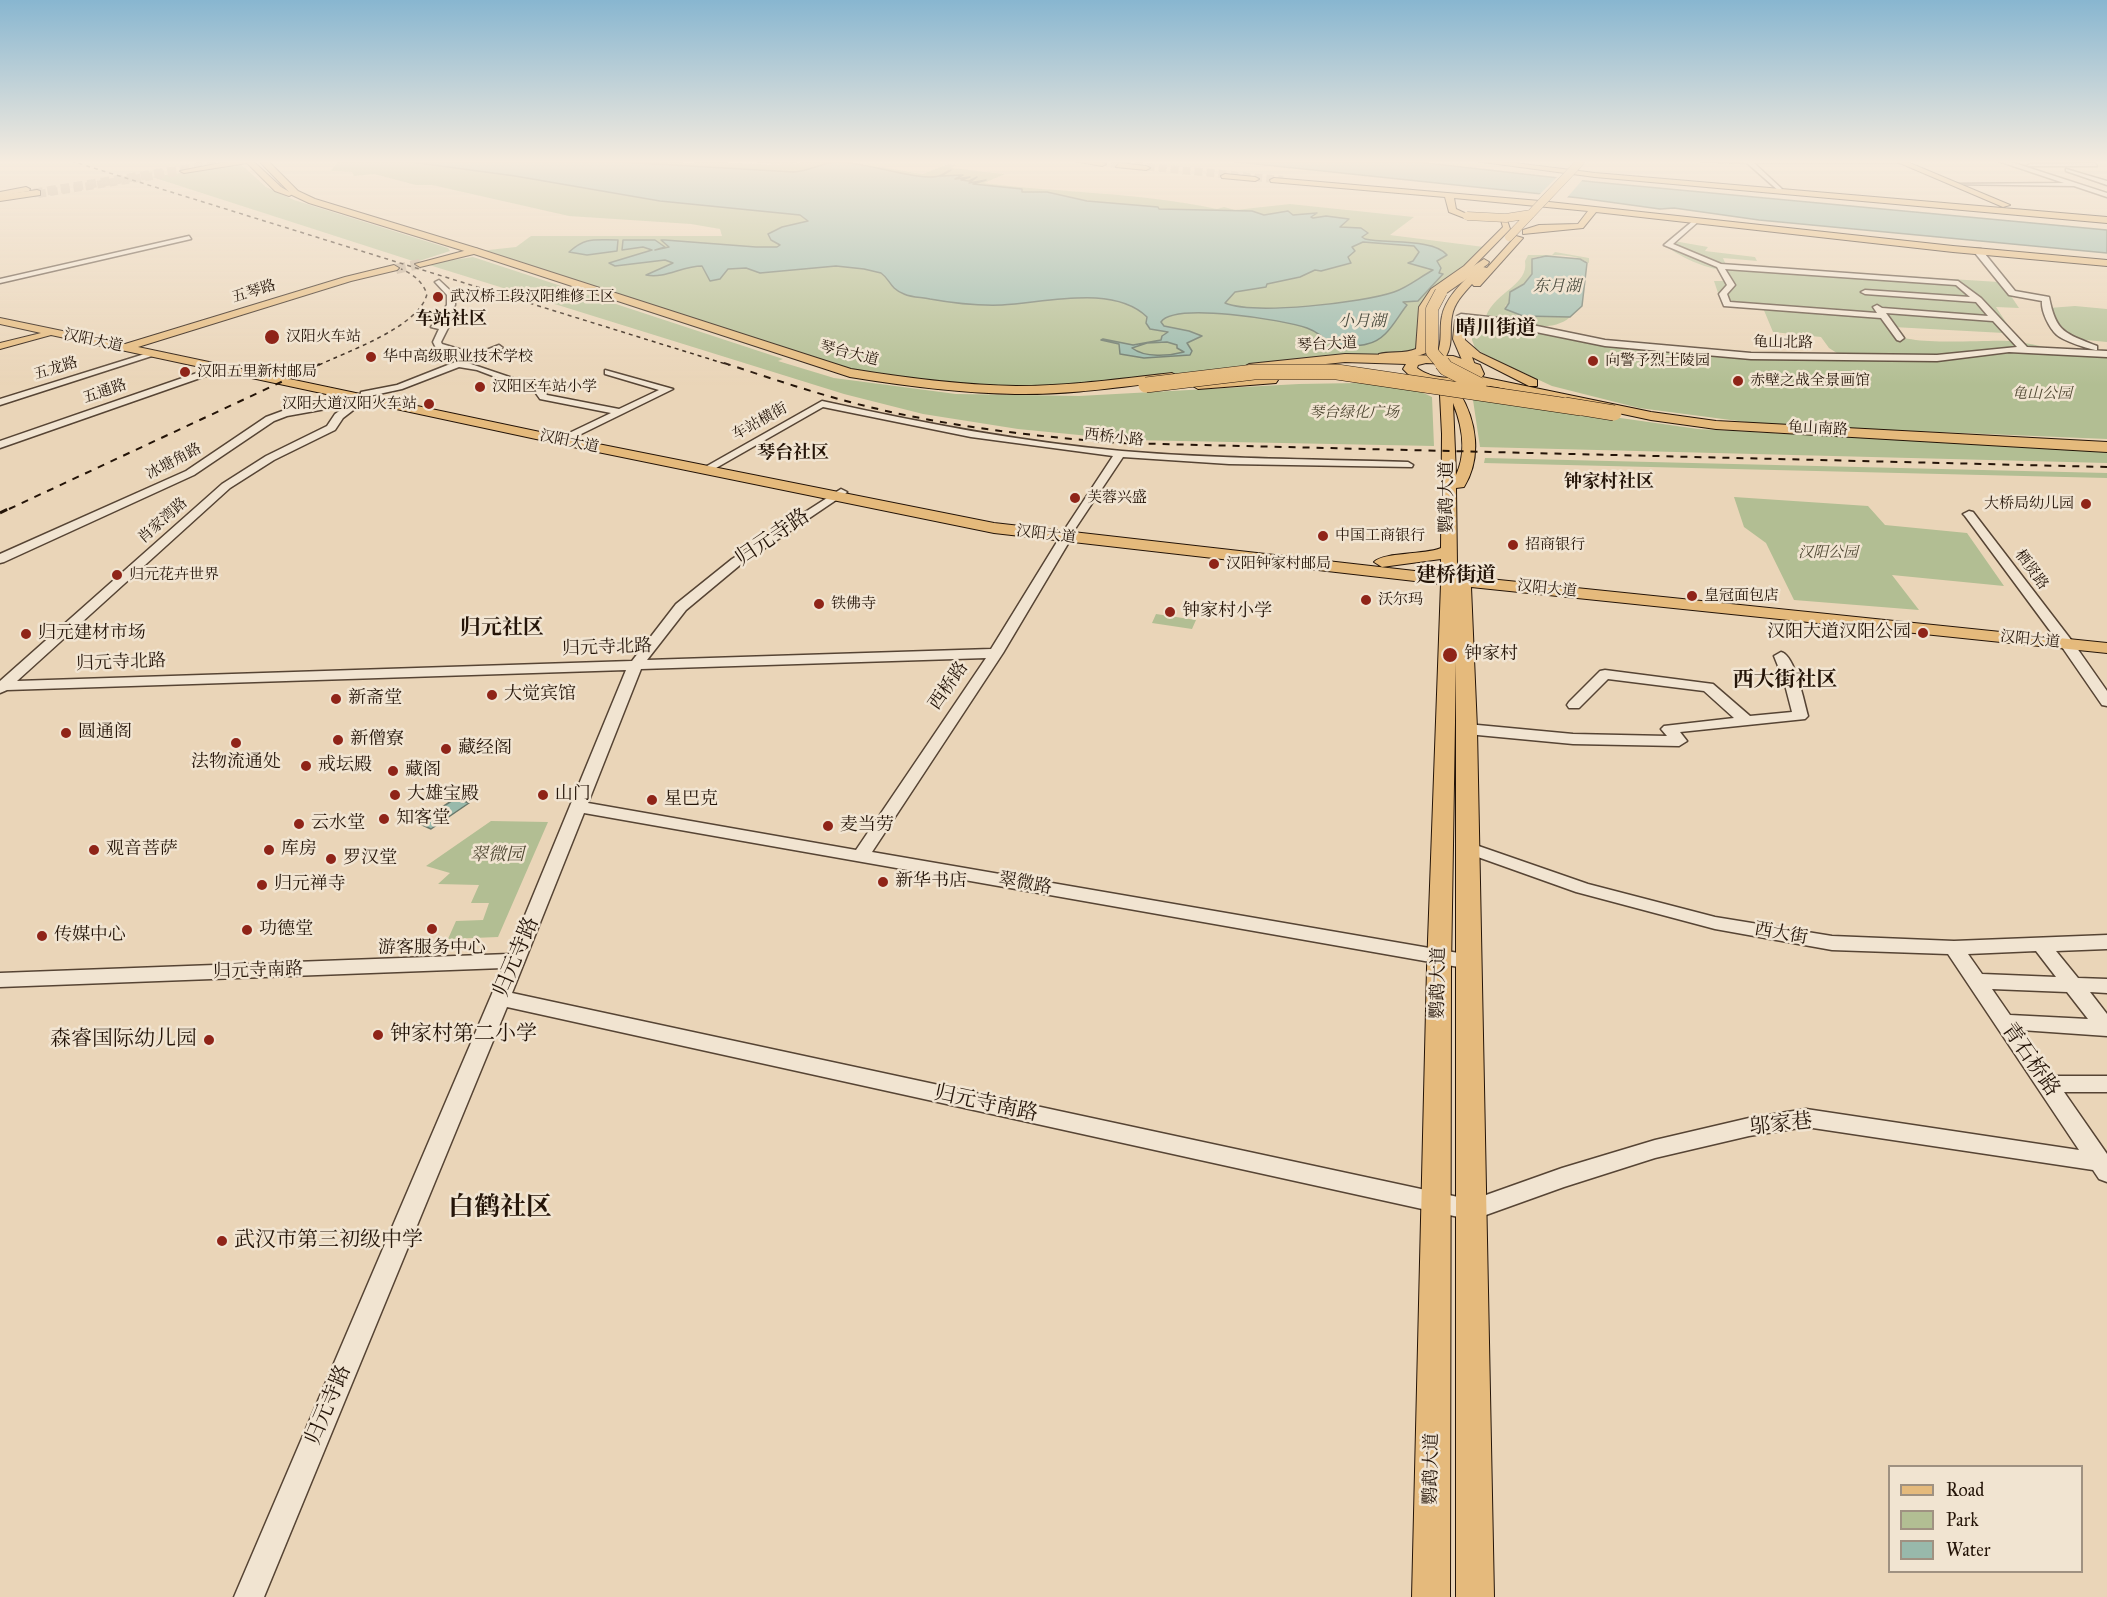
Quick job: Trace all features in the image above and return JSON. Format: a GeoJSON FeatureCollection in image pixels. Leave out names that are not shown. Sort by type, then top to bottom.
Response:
{"type":"FeatureCollection","features":[{"type":"Feature","properties":{"kind":"highway","name":"琴台大道"},"geometry":{"type":"LineString","coordinates":[[395,236],[444,254],[473,253],[831,373],[884,383],[952,391],[1084,392],[1342,375],[1414,364]]}},
{"type":"Feature","properties":{"kind":"highway","name":"琴台大道"},"geometry":{"type":"LineString","coordinates":[[419,236],[828,367],[913,383],[983,389],[1065,389],[1354,358],[1414,364]]}},
{"type":"Feature","properties":{"kind":"highway"},"geometry":{"type":"LineString","coordinates":[[1484,262],[1440,292],[1432,309],[1431,345],[1434,356],[1446,368],[1465,379],[1495,390],[1581,408]]}},
{"type":"Feature","properties":{"kind":"highway","name":"龟山南路"},"geometry":{"type":"LineString","coordinates":[[1414,364],[1434,358],[1453,360],[1605,404],[1706,420],[2107,445]]}},
{"type":"Feature","properties":{"kind":"highway"},"geometry":{"type":"LineString","coordinates":[[1414,364],[1427,378],[1453,388],[1473,377],[1478,371],[1469,364]]}},
{"type":"Feature","properties":{"kind":"highway"},"geometry":{"type":"LineString","coordinates":[[1084,392],[1254,372],[1322,371],[1393,378],[1614,413],[1662,418]]}},
{"type":"Feature","properties":{"kind":"highway"},"geometry":{"type":"LineString","coordinates":[[1304,378],[1398,382],[1453,388],[1490,382],[1662,418]]}},
{"type":"Feature","properties":{"kind":"highway","name":"龟山南路"},"geometry":{"type":"LineString","coordinates":[[1662,418],[1741,427],[2107,445]]}},
{"type":"Feature","properties":{"kind":"main road"},"geometry":{"type":"LineString","coordinates":[[1354,358],[1404,356],[1422,351],[1424,307],[1445,282],[1467,268],[1499,236]]}},
{"type":"Feature","properties":{"kind":"main road"},"geometry":{"type":"LineString","coordinates":[[1434,358],[1444,354],[1446,321],[1450,305],[1482,268],[1484,262],[1509,237],[1513,236]]}},
{"type":"Feature","properties":{"kind":"main road"},"geometry":{"type":"LineString","coordinates":[[1469,364],[1459,339],[1461,316],[1470,294],[1519,236]]}},
{"type":"Feature","properties":{"kind":"main road"},"geometry":{"type":"LineString","coordinates":[[1833,236],[2107,263]]}},
{"type":"Feature","properties":{"kind":"main road"},"geometry":{"type":"LineString","coordinates":[[419,263],[444,254]]}},
{"type":"Feature","properties":{"kind":"main road","name":"五琴路"},"geometry":{"type":"LineString","coordinates":[[132,347],[395,269]]}},
{"type":"Feature","properties":{"kind":"main road","name":"汉阳大道"},"geometry":{"type":"LineString","coordinates":[[0,319],[363,397],[390,400],[712,466],[994,528],[2107,646]]}},
{"type":"Feature","properties":{"kind":"main road","name":"汉阳大道"},"geometry":{"type":"LineString","coordinates":[[0,319],[67,336],[132,347],[220,368],[838,494]]}},
{"type":"Feature","properties":{"kind":"main road"},"geometry":{"type":"LineString","coordinates":[[0,345],[33,335],[37,329]]}},
{"type":"Feature","properties":{"kind":"main road"},"geometry":{"type":"LineString","coordinates":[[0,345],[41,336],[67,336]]}},
{"type":"Feature","properties":{"kind":"main road"},"geometry":{"type":"LineString","coordinates":[[1459,339],[1476,355],[1533,383]]}},
{"type":"Feature","properties":{"kind":"main road"},"geometry":{"type":"LineString","coordinates":[[1427,378],[1440,386],[1453,388]]}},
{"type":"Feature","properties":{"kind":"main road","name":"鹦鹉大道"},"geometry":{"type":"LineString","coordinates":[[1453,388],[1449,434],[1453,483],[1455,576],[1467,729],[1476,1597]]}},
{"type":"Feature","properties":{"kind":"main road"},"geometry":{"type":"LineString","coordinates":[[1374,567],[1415,582],[1455,576],[1478,587],[1513,582]]}},
{"type":"Feature","properties":{"kind":"main road","name":"鹦鹉大道"},"geometry":{"type":"LineString","coordinates":[[1431,1597],[1439,957],[1455,576]]}},
{"type":"Feature","properties":{"kind":"street"},"geometry":{"type":"LineString","coordinates":[[1679,236],[1668,245],[1720,266],[1958,283],[1978,300],[2024,349]]}},
{"type":"Feature","properties":{"kind":"street"},"geometry":{"type":"LineString","coordinates":[[0,281],[189,238]]}},
{"type":"Feature","properties":{"kind":"street"},"geometry":{"type":"LineString","coordinates":[[1978,251],[2012,293],[2046,299],[2045,309],[2061,335],[2107,354]]}},
{"type":"Feature","properties":{"kind":"street"},"geometry":{"type":"LineString","coordinates":[[1720,266],[1731,285],[1723,294],[1727,304],[1996,319]]}},
{"type":"Feature","properties":{"kind":"street"},"geometry":{"type":"LineString","coordinates":[[1852,276],[1900,338]]}},
{"type":"Feature","properties":{"kind":"street"},"geometry":{"type":"LineString","coordinates":[[439,282],[451,295],[451,305],[435,327],[445,326],[437,342],[438,346],[477,357]]}},
{"type":"Feature","properties":{"kind":"street"},"geometry":{"type":"LineString","coordinates":[[1865,292],[1978,300]]}},
{"type":"Feature","properties":{"kind":"street","name":"龟山北路"},"geometry":{"type":"LineString","coordinates":[[1461,316],[1498,320],[1612,344],[1751,356],[1937,358],[1986,350],[2024,349],[2107,354]]}},
{"type":"Feature","properties":{"kind":"street","name":"冰塘角路"},"geometry":{"type":"LineString","coordinates":[[0,559],[190,473],[270,419],[285,413],[399,387],[499,348]]}},
{"type":"Feature","properties":{"kind":"street","name":"五龙路"},"geometry":{"type":"LineString","coordinates":[[0,402],[154,354]]}},
{"type":"Feature","properties":{"kind":"street"},"geometry":{"type":"LineString","coordinates":[[458,364],[479,368],[539,390],[543,397],[621,412]]}},
{"type":"Feature","properties":{"kind":"street","name":"五通路"},"geometry":{"type":"LineString","coordinates":[[0,445],[220,368]]}},
{"type":"Feature","properties":{"kind":"street"},"geometry":{"type":"LineString","coordinates":[[569,437],[668,389],[608,372]]}},
{"type":"Feature","properties":{"kind":"street"},"geometry":{"type":"LineString","coordinates":[[390,400],[399,387]]}},
{"type":"Feature","properties":{"kind":"street","name":"肖家湾路"},"geometry":{"type":"LineString","coordinates":[[2,688],[226,486],[251,468],[331,428],[339,416],[363,397]]}},
{"type":"Feature","properties":{"kind":"street","name":"西桥小路"},"geometry":{"type":"LineString","coordinates":[[822,404],[923,427],[1010,441],[1120,454],[1408,465]]}},
{"type":"Feature","properties":{"kind":"street","name":"车站横街"},"geometry":{"type":"LineString","coordinates":[[712,466],[822,404]]}},
{"type":"Feature","properties":{"kind":"street","name":"西桥路"},"geometry":{"type":"LineString","coordinates":[[861,855],[996,653],[1120,454]]}},
{"type":"Feature","properties":{"kind":"street","name":"归元寺路"},"geometry":{"type":"LineString","coordinates":[[249,1597],[516,961],[635,666],[681,607],[736,562],[838,494]]}},
{"type":"Feature","properties":{"kind":"street","name":"栖贤路"},"geometry":{"type":"LineString","coordinates":[[1970,514],[2107,702]]}},
{"type":"Feature","properties":{"kind":"street","name":"归元寺北路"},"geometry":{"type":"LineString","coordinates":[[2,688],[996,653]]}},
{"type":"Feature","properties":{"kind":"street"},"geometry":{"type":"LineString","coordinates":[[1467,729],[1526,738],[1611,742],[1679,741],[1669,729],[1800,716],[1791,681],[1781,656]]}},
{"type":"Feature","properties":{"kind":"street"},"geometry":{"type":"LineString","coordinates":[[1574,705],[1605,674],[1708,687],[1746,721]]}},
{"type":"Feature","properties":{"kind":"street","name":"翠微路"},"geometry":{"type":"LineString","coordinates":[[579,807],[1470,962]]}},
{"type":"Feature","properties":{"kind":"street","name":"西大街"},"geometry":{"type":"LineString","coordinates":[[1467,848],[1581,888],[1715,923],[1832,943],[1954,948],[2107,942]]}},
{"type":"Feature","properties":{"kind":"street"},"geometry":{"type":"LineString","coordinates":[[2041,945],[2107,1027]]}},
{"type":"Feature","properties":{"kind":"street","name":"青石桥路"},"geometry":{"type":"LineString","coordinates":[[1954,948],[2047,1084],[2101,1158]]}},
{"type":"Feature","properties":{"kind":"street","name":"归元寺南路"},"geometry":{"type":"LineString","coordinates":[[0,980],[516,961]]}},
{"type":"Feature","properties":{"kind":"street"},"geometry":{"type":"LineString","coordinates":[[1977,981],[2107,986]]}},
{"type":"Feature","properties":{"kind":"street","name":"归元寺南路"},"geometry":{"type":"LineString","coordinates":[[500,998],[1472,1210]]}},
{"type":"Feature","properties":{"kind":"street"},"geometry":{"type":"LineString","coordinates":[[2004,1022],[2107,1027]]}},
{"type":"Feature","properties":{"kind":"street"},"geometry":{"type":"LineString","coordinates":[[2047,1084],[2107,1084]]}},
{"type":"Feature","properties":{"kind":"street","name":"邬家巷"},"geometry":{"type":"LineString","coordinates":[[1472,1210],[1562,1178],[1655,1149],[1749,1127],[1806,1118],[2101,1158]]}},
{"type":"Feature","properties":{"kind":"green space"},"geometry":{"type":"Polygon","coordinates":[[[334,236],[408,236],[448,248],[450,251],[416,262],[334,236]]]}},
{"type":"Feature","properties":{"kind":"green space"},"geometry":{"type":"Polygon","coordinates":[[[531,236],[1394,236],[1484,247],[1461,270],[1449,277],[1418,350],[1403,354],[1347,355],[1080,386],[1040,388],[933,382],[853,371],[479,251],[516,247],[531,236]]]}},
{"type":"Feature","properties":{"kind":"green space"},"geometry":{"type":"Polygon","coordinates":[[[1674,241],[1708,247],[1705,251],[1755,257],[1757,261],[1723,258],[1726,265],[1999,282],[2003,284],[2019,308],[1996,307],[2009,327],[2004,333],[1893,327],[1890,330],[1897,336],[1926,341],[2009,341],[2055,349],[1998,348],[1944,355],[1840,355],[1829,348],[1821,337],[1773,332],[1763,308],[1722,305],[1714,281],[1723,281],[1717,269],[1680,255],[1665,242],[1674,241]]]}},
{"type":"Feature","properties":{"kind":"green space"},"geometry":{"type":"Polygon","coordinates":[[[1555,252],[1589,258],[1589,263],[1577,257],[1562,255],[1532,258],[1532,274],[1524,284],[1510,292],[1509,303],[1505,306],[1523,316],[1570,317],[1562,322],[1541,327],[1517,325],[1486,316],[1497,300],[1522,276],[1528,255],[1552,255],[1555,252]]]}},
{"type":"Feature","properties":{"kind":"green space","name":"琴台绿化广场"},"geometry":{"type":"Polygon","coordinates":[[[473,257],[783,359],[778,361],[834,378],[956,394],[1079,396],[1357,383],[1415,389],[1432,397],[1434,446],[1130,440],[1018,429],[923,414],[844,394],[426,264],[473,257]]]}},
{"type":"Feature","properties":{"kind":"green space"},"geometry":{"type":"Polygon","coordinates":[[[2075,306],[2107,309],[2107,342],[2076,339],[2063,334],[2049,308],[2075,306]]]}},
{"type":"Feature","properties":{"kind":"green space","name":"龟山公园"},"geometry":{"type":"Polygon","coordinates":[[[1477,319],[1568,337],[1761,358],[1904,359],[2003,351],[2107,356],[2107,439],[1769,425],[1639,408],[1552,386],[1487,356],[1475,348],[1472,340],[1472,321],[1477,319]]]}},
{"type":"Feature","properties":{"kind":"green space"},"geometry":{"type":"Polygon","coordinates":[[[1479,398],[1698,429],[2107,451],[2107,463],[1480,447],[1473,400],[1479,398]]]}},
{"type":"Feature","properties":{"kind":"green space"},"geometry":{"type":"Polygon","coordinates":[[[1485,458],[2107,473],[2107,478],[1484,463],[1485,458]]]}},
{"type":"Feature","properties":{"kind":"green space","name":"汉阳公园"},"geometry":{"type":"Polygon","coordinates":[[[1734,497],[1868,506],[1885,525],[1967,533],[2004,586],[1892,575],[1919,610],[1794,600],[1766,543],[1744,527],[1734,497]]]}},
{"type":"Feature","properties":{"kind":"green space"},"geometry":{"type":"Polygon","coordinates":[[[1156,614],[1196,620],[1192,629],[1152,623],[1156,614]]]}},
{"type":"Feature","properties":{"kind":"green space","name":"翠微园"},"geometry":{"type":"Polygon","coordinates":[[[491,821],[548,822],[498,937],[448,939],[456,921],[483,920],[489,903],[471,903],[479,885],[438,884],[450,873],[426,866],[491,821]]]}},
{"type":"Feature","properties":{"kind":"water","name":"小月湖"},"geometry":{"type":"Polygon","coordinates":[[[769,236],[1364,236],[1362,237],[1365,239],[1432,246],[1447,255],[1437,261],[1441,268],[1439,273],[1443,274],[1418,301],[1403,302],[1407,305],[1394,323],[1374,342],[1334,347],[1315,332],[1295,325],[1231,314],[1186,313],[1170,316],[1161,322],[1164,326],[1202,336],[1187,343],[1192,351],[1190,355],[1144,358],[1120,354],[1119,344],[1101,340],[1133,345],[1161,340],[1162,336],[1168,332],[1150,329],[1146,323],[1147,317],[1133,307],[1116,301],[1078,298],[1002,305],[955,303],[907,295],[895,289],[881,273],[864,269],[836,266],[760,273],[746,268],[728,269],[720,279],[710,281],[702,266],[653,276],[646,275],[673,263],[665,260],[615,266],[609,263],[652,250],[643,247],[622,250],[623,240],[655,240],[665,247],[655,250],[669,247],[661,240],[756,247],[780,245],[771,240],[769,236]],[[1363,242],[1352,247],[1355,251],[1348,257],[1351,263],[1321,271],[1315,270],[1300,277],[1267,284],[1266,287],[1235,292],[1225,303],[1259,308],[1283,308],[1358,300],[1394,292],[1433,270],[1408,263],[1413,261],[1419,252],[1414,246],[1363,242]],[[1167,342],[1147,343],[1132,348],[1150,355],[1184,352],[1177,348],[1177,345],[1167,342]]]}},
{"type":"Feature","properties":{"kind":"water"},"geometry":{"type":"Polygon","coordinates":[[[1923,236],[2107,236],[2107,253],[1923,236]]]}},
{"type":"Feature","properties":{"kind":"water"},"geometry":{"type":"Polygon","coordinates":[[[618,240],[617,251],[587,255],[569,252],[585,242],[618,240]]]}},
{"type":"Feature","properties":{"kind":"water","name":"东月湖"},"geometry":{"type":"Polygon","coordinates":[[[1546,256],[1580,259],[1587,263],[1582,306],[1570,317],[1523,316],[1505,309],[1509,303],[1510,292],[1524,284],[1532,274],[1532,259],[1546,256]]]}},
{"type":"Feature","properties":{"kind":"water"},"geometry":{"type":"Polygon","coordinates":[[[456,798],[469,803],[431,829],[418,823],[456,798]]]}},
{"type":"Feature","properties":{"kind":"tunnel"},"geometry":{"type":"LineString","coordinates":[[396,269],[420,264]]}},
{"type":"Feature","properties":{"kind":"railway"},"geometry":{"type":"LineString","coordinates":[[311,236],[729,365]]}},
{"type":"Feature","properties":{"kind":"railway"},"geometry":{"type":"LineString","coordinates":[[319,365],[381,337],[411,317],[421,306],[427,294],[423,285],[417,278],[401,269]]}},
{"type":"Feature","properties":{"kind":"railway"},"geometry":{"type":"LineString","coordinates":[[9,509],[322,363]]}},
{"type":"Feature","properties":{"kind":"railway"},"geometry":{"type":"LineString","coordinates":[[724,363],[831,397],[913,417],[1016,433],[1120,443],[2107,467]]}},
{"type":"Feature","properties":{"kind":"railway"},"geometry":{"type":"LineString","coordinates":[[0,513],[12,507]]}},
{"type":"Feature","properties":{"kind":"place","name":"武汉桥工段汉阳维修工区"},"geometry":{"type":"Point","coordinates":[438,297]}},
{"type":"Feature","properties":{"kind":"place","name":"汉阳火车站"},"geometry":{"type":"Point","coordinates":[272,337]}},
{"type":"Feature","properties":{"kind":"place","name":"华中高级职业技术学校"},"geometry":{"type":"Point","coordinates":[371,357]}},
{"type":"Feature","properties":{"kind":"place","name":"向警予烈士陵园"},"geometry":{"type":"Point","coordinates":[1593,361]}},
{"type":"Feature","properties":{"kind":"place","name":"汉阳五里新村邮局"},"geometry":{"type":"Point","coordinates":[185,372]}},
{"type":"Feature","properties":{"kind":"place","name":"赤壁之战全景画馆"},"geometry":{"type":"Point","coordinates":[1738,381]}},
{"type":"Feature","properties":{"kind":"place","name":"汉阳区车站小学"},"geometry":{"type":"Point","coordinates":[480,387]}},
{"type":"Feature","properties":{"kind":"place","name":"汉阳大道汉阳火车站"},"geometry":{"type":"Point","coordinates":[429,404]}},
{"type":"Feature","properties":{"kind":"place","name":"芙蓉兴盛"},"geometry":{"type":"Point","coordinates":[1075,498]}},
{"type":"Feature","properties":{"kind":"place","name":"大桥局幼儿园"},"geometry":{"type":"Point","coordinates":[2086,504]}},
{"type":"Feature","properties":{"kind":"place","name":"中国工商银行"},"geometry":{"type":"Point","coordinates":[1323,536]}},
{"type":"Feature","properties":{"kind":"place","name":"招商银行"},"geometry":{"type":"Point","coordinates":[1513,545]}},
{"type":"Feature","properties":{"kind":"place","name":"汉阳钟家村邮局"},"geometry":{"type":"Point","coordinates":[1214,564]}},
{"type":"Feature","properties":{"kind":"place","name":"归元花卉世界"},"geometry":{"type":"Point","coordinates":[117,575]}},
{"type":"Feature","properties":{"kind":"place","name":"皇冠面包店"},"geometry":{"type":"Point","coordinates":[1692,596]}},
{"type":"Feature","properties":{"kind":"place","name":"沃尔玛"},"geometry":{"type":"Point","coordinates":[1366,600]}},
{"type":"Feature","properties":{"kind":"place","name":"铁佛寺"},"geometry":{"type":"Point","coordinates":[819,604]}},
{"type":"Feature","properties":{"kind":"place","name":"钟家村小学"},"geometry":{"type":"Point","coordinates":[1170,612]}},
{"type":"Feature","properties":{"kind":"place","name":"汉阳大道汉阳公园"},"geometry":{"type":"Point","coordinates":[1923,633]}},
{"type":"Feature","properties":{"kind":"place","name":"归元建材市场"},"geometry":{"type":"Point","coordinates":[26,634]}},
{"type":"Feature","properties":{"kind":"place","name":"钟家村"},"geometry":{"type":"Point","coordinates":[1450,655]}},
{"type":"Feature","properties":{"kind":"place","name":"大觉宾馆"},"geometry":{"type":"Point","coordinates":[492,695]}},
{"type":"Feature","properties":{"kind":"place","name":"新斋堂"},"geometry":{"type":"Point","coordinates":[336,699]}},
{"type":"Feature","properties":{"kind":"place","name":"圆通阁"},"geometry":{"type":"Point","coordinates":[66,733]}},
{"type":"Feature","properties":{"kind":"place","name":"新僧寮"},"geometry":{"type":"Point","coordinates":[338,740]}},
{"type":"Feature","properties":{"kind":"place","name":"法物流通处"},"geometry":{"type":"Point","coordinates":[236,743]}},
{"type":"Feature","properties":{"kind":"place","name":"藏经阁"},"geometry":{"type":"Point","coordinates":[446,749]}},
{"type":"Feature","properties":{"kind":"place","name":"戒坛殿"},"geometry":{"type":"Point","coordinates":[306,766]}},
{"type":"Feature","properties":{"kind":"place","name":"藏阁"},"geometry":{"type":"Point","coordinates":[393,771]}},
{"type":"Feature","properties":{"kind":"place","name":"大雄宝殿"},"geometry":{"type":"Point","coordinates":[395,795]}},
{"type":"Feature","properties":{"kind":"place","name":"山门"},"geometry":{"type":"Point","coordinates":[543,795]}},
{"type":"Feature","properties":{"kind":"place","name":"星巴克"},"geometry":{"type":"Point","coordinates":[652,800]}},
{"type":"Feature","properties":{"kind":"place","name":"知客堂"},"geometry":{"type":"Point","coordinates":[384,819]}},
{"type":"Feature","properties":{"kind":"place","name":"云水堂"},"geometry":{"type":"Point","coordinates":[299,824]}},
{"type":"Feature","properties":{"kind":"place","name":"麦当劳"},"geometry":{"type":"Point","coordinates":[828,826]}},
{"type":"Feature","properties":{"kind":"place","name":"观音菩萨"},"geometry":{"type":"Point","coordinates":[94,850]}},
{"type":"Feature","properties":{"kind":"place","name":"库房"},"geometry":{"type":"Point","coordinates":[269,850]}},
{"type":"Feature","properties":{"kind":"place","name":"罗汉堂"},"geometry":{"type":"Point","coordinates":[331,859]}},
{"type":"Feature","properties":{"kind":"place","name":"新华书店"},"geometry":{"type":"Point","coordinates":[883,882]}},
{"type":"Feature","properties":{"kind":"place","name":"归元禅寺"},"geometry":{"type":"Point","coordinates":[262,885]}},
{"type":"Feature","properties":{"kind":"place","name":"游客服务中心"},"geometry":{"type":"Point","coordinates":[432,929]}},
{"type":"Feature","properties":{"kind":"place","name":"功德堂"},"geometry":{"type":"Point","coordinates":[247,930]}},
{"type":"Feature","properties":{"kind":"place","name":"传媒中心"},"geometry":{"type":"Point","coordinates":[42,936]}},
{"type":"Feature","properties":{"kind":"place","name":"钟家村第二小学"},"geometry":{"type":"Point","coordinates":[378,1035]}},
{"type":"Feature","properties":{"kind":"place","name":"森睿国际幼儿园"},"geometry":{"type":"Point","coordinates":[209,1040]}},
{"type":"Feature","properties":{"kind":"place","name":"武汉市第三初级中学"},"geometry":{"type":"Point","coordinates":[222,1241]}},
{"type":"Feature","properties":{"kind":"district","name":"车站社区"},"geometry":{"type":"Point","coordinates":[451,320]}},
{"type":"Feature","properties":{"kind":"district","name":"晴川街道"},"geometry":{"type":"Point","coordinates":[1496,329]}},
{"type":"Feature","properties":{"kind":"district","name":"琴台社区"},"geometry":{"type":"Point","coordinates":[793,454]}},
{"type":"Feature","properties":{"kind":"district","name":"钟家村社区"},"geometry":{"type":"Point","coordinates":[1609,483]}},
{"type":"Feature","properties":{"kind":"district","name":"建桥街道"},"geometry":{"type":"Point","coordinates":[1456,576]}},
{"type":"Feature","properties":{"kind":"district","name":"归元社区"},"geometry":{"type":"Point","coordinates":[502,629]}},
{"type":"Feature","properties":{"kind":"district","name":"西大街社区"},"geometry":{"type":"Point","coordinates":[1785,681]}},
{"type":"Feature","properties":{"kind":"district","name":"白鹤社区"},"geometry":{"type":"Point","coordinates":[500,1209]}}]}
